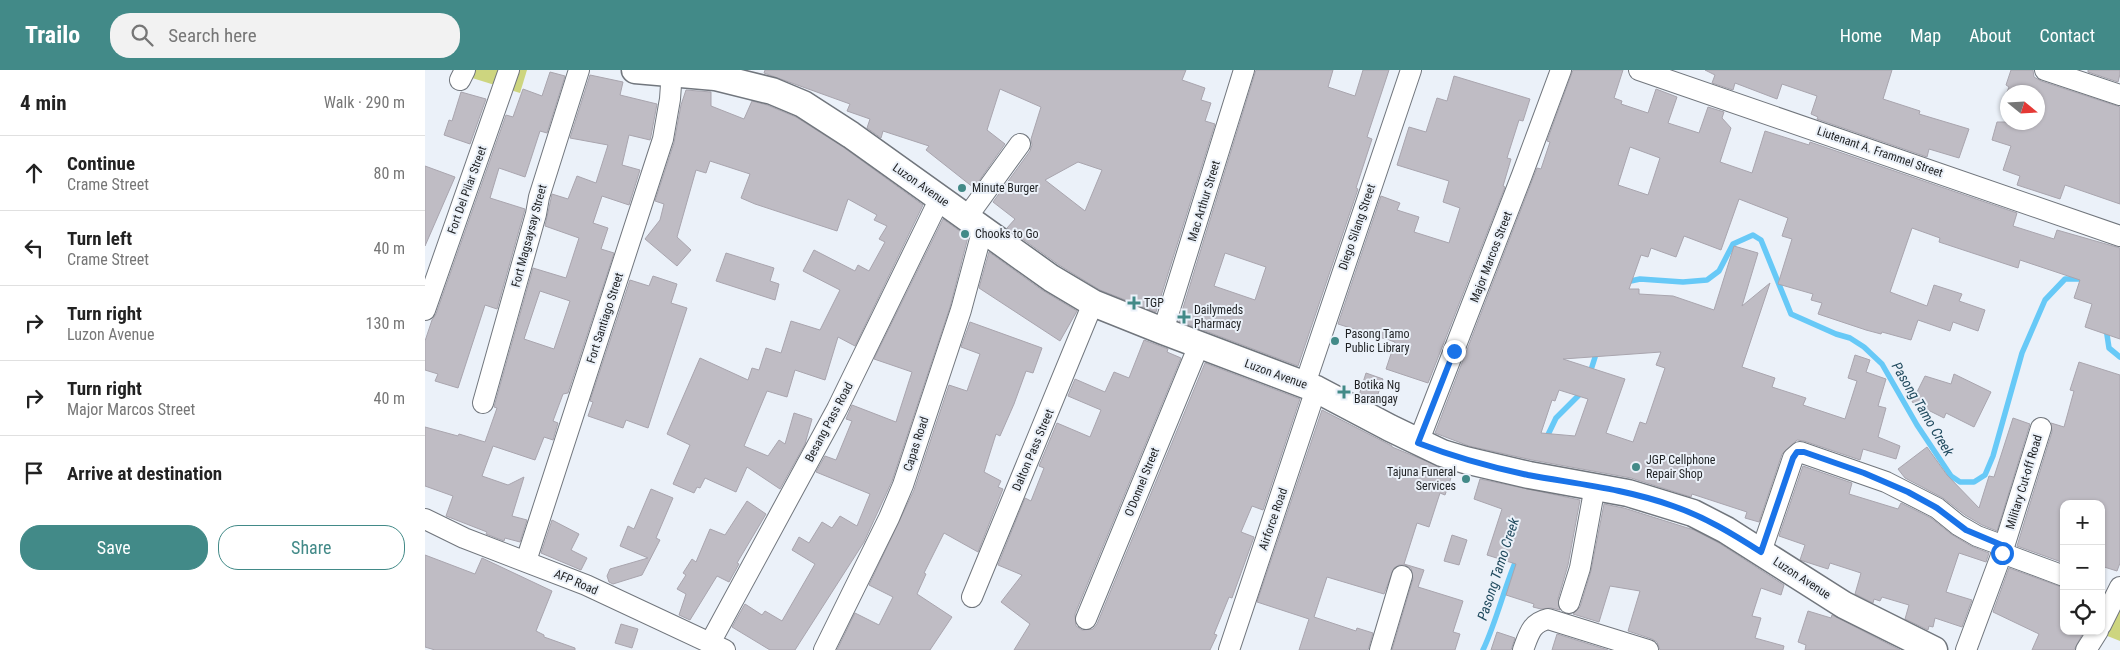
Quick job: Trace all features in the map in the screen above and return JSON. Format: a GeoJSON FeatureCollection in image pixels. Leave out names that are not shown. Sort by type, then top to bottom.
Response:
{"type":"FeatureCollection","features":[{"type":"Feature","properties":{"kind":"main road","name":"Luzon Avenue"},"geometry":{"type":"LineString","coordinates":[[635,70],[715,77],[772,91],[803,104],[941,198],[1051,278],[1093,303],[1311,387],[1418,443],[1457,458],[1493,467],[1643,496],[1693,513],[1726,530],[1844,605],[1934,650]]}},
{"type":"Feature","properties":{"kind":"street","name":"Fort Del Pilar Street"},"geometry":{"type":"LineString","coordinates":[[425,310],[509,70]]}},
{"type":"Feature","properties":{"kind":"street","name":"Fort Magsaysay Street"},"geometry":{"type":"LineString","coordinates":[[483,403],[536,214],[539,197],[579,70]]}},
{"type":"Feature","properties":{"kind":"street","name":"Mac Arthur Street"},"geometry":{"type":"LineString","coordinates":[[1163,331],[1244,70]]}},
{"type":"Feature","properties":{"kind":"street","name":"Diego Silang Street"},"geometry":{"type":"LineString","coordinates":[[1311,387],[1411,70]]}},
{"type":"Feature","properties":{"kind":"street","name":"Major Marcos Street"},"geometry":{"type":"LineString","coordinates":[[1418,443],[1523,175],[1561,70]]}},
{"type":"Feature","properties":{"kind":"street","name":"Liutenant A. Frammel Street"},"geometry":{"type":"LineString","coordinates":[[1639,70],[2120,236]]}},
{"type":"Feature","properties":{"kind":"street"},"geometry":{"type":"LineString","coordinates":[[2045,70],[2120,95]]}},
{"type":"Feature","properties":{"kind":"street","name":"Fort Santiago Street"},"geometry":{"type":"LineString","coordinates":[[526,561],[663,139],[670,99],[671,72]]}},
{"type":"Feature","properties":{"kind":"street"},"geometry":{"type":"LineString","coordinates":[[975,223],[1020,144]]}},
{"type":"Feature","properties":{"kind":"street","name":"Besang Pass Road"},"geometry":{"type":"LineString","coordinates":[[717,647],[941,198]]}},
{"type":"Feature","properties":{"kind":"street","name":"Capas Road"},"geometry":{"type":"LineString","coordinates":[[823,650],[889,518],[903,485],[961,310],[975,223]]}},
{"type":"Feature","properties":{"kind":"street","name":"Dalton Pass Street"},"geometry":{"type":"LineString","coordinates":[[972,596],[1093,303]]}},
{"type":"Feature","properties":{"kind":"street","name":"O'Donnel Street"},"geometry":{"type":"LineString","coordinates":[[1086,618],[1199,345]]}},
{"type":"Feature","properties":{"kind":"street","name":"Airforce Road"},"geometry":{"type":"LineString","coordinates":[[1229,650],[1311,387]]}},
{"type":"Feature","properties":{"kind":"street","name":"Military Cut-off Road"},"geometry":{"type":"LineString","coordinates":[[1966,650],[2003,549],[2041,428]]}},
{"type":"Feature","properties":{"kind":"street"},"geometry":{"type":"LineString","coordinates":[[1761,552],[1793,458],[1800,452],[1886,482],[1937,508],[1966,530],[2060,574]]}},
{"type":"Feature","properties":{"kind":"street"},"geometry":{"type":"LineString","coordinates":[[1569,603],[1580,568],[1595,486]]}},
{"type":"Feature","properties":{"kind":"street","name":"AFP Road"},"geometry":{"type":"LineString","coordinates":[[427,527],[464,538],[586,585],[687,642],[717,647]]}},
{"type":"Feature","properties":{"kind":"street"},"geometry":{"type":"LineString","coordinates":[[1380,650],[1402,576]]}},
{"type":"Feature","properties":{"kind":"street"},"geometry":{"type":"LineString","coordinates":[[2086,650],[2106,625],[2112,593]]}},
{"type":"Feature","properties":{"kind":"street"},"geometry":{"type":"LineString","coordinates":[[1523,650],[1530,630],[1539,621],[1549,619],[1648,650]]}},
{"type":"Feature","properties":{"kind":"green space"},"geometry":{"type":"Polygon","coordinates":[[[471,70],[527,70],[520,93],[469,77],[471,70]]]}},
{"type":"Feature","properties":{"kind":"green space"},"geometry":{"type":"Polygon","coordinates":[[[2120,599],[2120,641],[2105,635],[2120,599]]]}},
{"type":"Feature","properties":{"kind":"building"},"geometry":{"type":"Polygon","coordinates":[[[765,70],[1186,70],[1182,80],[1205,88],[1201,100],[1211,103],[1205,121],[1215,124],[1156,312],[1100,290],[1059,265],[1007,228],[1015,219],[993,202],[1030,151],[1031,139],[1041,107],[1000,89],[987,130],[1005,144],[974,188],[926,150],[929,146],[883,131],[881,138],[867,128],[870,119],[847,111],[850,104],[764,73],[765,70]],[[1078,162],[1045,180],[1085,211],[1102,170],[1078,162]]]}},
{"type":"Feature","properties":{"kind":"building"},"geometry":{"type":"Polygon","coordinates":[[[1256,70],[1333,70],[1328,87],[1355,96],[1363,70],[1389,70],[1367,137],[1372,139],[1356,188],[1358,189],[1298,366],[1179,321],[1256,70]],[[1225,253],[1214,286],[1255,300],[1266,267],[1225,253]]]}},
{"type":"Feature","properties":{"kind":"building"},"geometry":{"type":"Polygon","coordinates":[[[1573,70],[1623,70],[1614,98],[1622,101],[1621,104],[1648,113],[1656,89],[1677,97],[1668,123],[1699,133],[1708,107],[1724,112],[1722,118],[1731,128],[1720,162],[1752,173],[1765,131],[1809,145],[1810,142],[2017,213],[2013,226],[2054,239],[2057,230],[2120,248],[2120,339],[2085,327],[2092,304],[2074,298],[2080,280],[2020,260],[2018,268],[1939,242],[1940,238],[1912,228],[1890,292],[1927,306],[1934,285],[1962,294],[1959,301],[1985,310],[1978,331],[1953,322],[1950,331],[1918,320],[1911,340],[1882,332],[1881,334],[1866,330],[1818,314],[1822,303],[1811,300],[1813,294],[1778,284],[1792,239],[1782,236],[1788,218],[1739,199],[1721,250],[1684,236],[1676,257],[1651,248],[1648,257],[1641,255],[1629,289],[1639,289],[1639,294],[1673,296],[1714,310],[1734,246],[1758,253],[1742,306],[1770,283],[1742,367],[1775,378],[1772,387],[1806,398],[1803,405],[1845,419],[1857,381],[1848,378],[1855,355],[1870,360],[1866,372],[1886,379],[1878,406],[1886,408],[1878,437],[1900,446],[1896,459],[1863,449],[1860,460],[1797,440],[1782,454],[1759,522],[1745,518],[1747,512],[1692,494],[1691,497],[1631,478],[1532,460],[1469,446],[1435,433],[1537,168],[1541,169],[1550,142],[1547,141],[1573,70]],[[1630,147],[1618,185],[1648,195],[1660,158],[1630,147]],[[1661,352],[1563,359],[1625,379],[1606,433],[1633,442],[1640,422],[1646,424],[1665,368],[1656,365],[1661,352]],[[1559,390],[1555,401],[1552,400],[1541,433],[1575,436],[1588,399],[1559,390]]]}},
{"type":"Feature","properties":{"kind":"building"},"geometry":{"type":"Polygon","coordinates":[[[1705,70],[1892,70],[1883,99],[1920,111],[1919,114],[1969,129],[1959,158],[1929,149],[1927,157],[1817,119],[1818,117],[1811,114],[1817,96],[1782,84],[1777,99],[1735,83],[1733,90],[1712,83],[1715,75],[1705,70]]]}},
{"type":"Feature","properties":{"kind":"building"},"geometry":{"type":"Polygon","coordinates":[[[2011,70],[2033,70],[2034,77],[2041,81],[2120,107],[2120,204],[2065,185],[2060,199],[2017,185],[2020,176],[2003,170],[2011,146],[1992,140],[1997,122],[2000,122],[2000,130],[2045,130],[2045,85],[2006,85],[2011,70]]]}},
{"type":"Feature","properties":{"kind":"building"},"geometry":{"type":"Polygon","coordinates":[[[2088,70],[2120,70],[2118,82],[2088,72],[2088,70]]]}},
{"type":"Feature","properties":{"kind":"building"},"geometry":{"type":"Polygon","coordinates":[[[550,72],[565,76],[547,133],[540,131],[525,177],[499,168],[490,198],[525,209],[497,309],[485,305],[458,388],[435,381],[438,374],[425,370],[425,341],[506,115],[513,117],[523,89],[542,96],[550,72]]]}},
{"type":"Feature","properties":{"kind":"building"},"geometry":{"type":"Polygon","coordinates":[[[590,75],[623,82],[620,95],[657,104],[650,140],[629,135],[622,165],[640,170],[629,205],[602,196],[593,223],[608,228],[601,249],[614,253],[568,393],[563,394],[553,421],[558,423],[553,440],[544,437],[535,460],[493,446],[482,476],[508,485],[524,477],[512,516],[527,520],[520,542],[505,538],[504,541],[486,534],[487,532],[446,516],[453,496],[425,486],[425,427],[485,442],[497,408],[494,407],[533,268],[566,278],[579,238],[545,226],[552,194],[568,199],[577,176],[596,183],[608,145],[570,138],[590,75]],[[540,291],[524,339],[554,349],[570,301],[540,291]]]}},
{"type":"Feature","properties":{"kind":"building"},"geometry":{"type":"Polygon","coordinates":[[[1454,76],[1530,99],[1523,121],[1519,120],[1507,158],[1511,159],[1503,186],[1505,187],[1428,383],[1386,369],[1395,342],[1338,324],[1381,196],[1400,203],[1397,210],[1419,217],[1414,232],[1449,243],[1460,208],[1443,202],[1449,181],[1397,165],[1409,127],[1426,132],[1437,98],[1447,101],[1454,76]]]}},
{"type":"Feature","properties":{"kind":"building"},"geometry":{"type":"Polygon","coordinates":[[[686,90],[711,92],[711,106],[744,119],[752,101],[796,117],[843,147],[923,205],[855,346],[838,337],[825,380],[795,370],[787,397],[767,391],[744,446],[768,456],[779,440],[785,444],[794,413],[812,419],[805,444],[780,489],[747,467],[736,492],[705,478],[700,488],[697,487],[694,493],[673,484],[690,445],[667,434],[700,358],[748,380],[752,368],[759,370],[766,348],[781,353],[791,321],[820,330],[840,290],[803,271],[814,250],[855,271],[858,265],[869,271],[885,242],[879,239],[887,226],[874,220],[877,215],[848,199],[837,231],[755,204],[741,198],[750,174],[710,161],[706,173],[696,170],[677,237],[691,250],[677,266],[645,239],[660,220],[664,204],[655,201],[674,143],[681,105],[686,90]]]}},
{"type":"Feature","properties":{"kind":"building"},"geometry":{"type":"Polygon","coordinates":[[[461,92],[486,99],[470,144],[444,135],[449,120],[452,121],[461,92]]]}},
{"type":"Feature","properties":{"kind":"building"},"geometry":{"type":"Polygon","coordinates":[[[425,166],[455,177],[425,246],[425,166]]]}},
{"type":"Feature","properties":{"kind":"building"},"geometry":{"type":"Polygon","coordinates":[[[943,219],[968,237],[950,307],[892,481],[864,542],[795,650],[770,650],[732,627],[745,604],[762,615],[765,611],[782,621],[815,564],[792,550],[799,537],[809,543],[822,522],[832,528],[840,516],[857,526],[870,494],[816,472],[825,456],[836,460],[852,421],[846,419],[852,405],[896,422],[912,372],[874,359],[943,219]]]}},
{"type":"Feature","properties":{"kind":"building"},"geometry":{"type":"Polygon","coordinates":[[[989,252],[1042,290],[1077,311],[1060,341],[979,288],[989,252]]]}},
{"type":"Feature","properties":{"kind":"building"},"geometry":{"type":"Polygon","coordinates":[[[726,253],[774,268],[770,281],[779,284],[775,300],[716,281],[726,253]]]}},
{"type":"Feature","properties":{"kind":"building"},"geometry":{"type":"Polygon","coordinates":[[[653,276],[677,284],[671,303],[687,308],[648,428],[626,420],[623,428],[588,416],[593,402],[590,401],[630,280],[649,286],[653,276]]]}},
{"type":"Feature","properties":{"kind":"building"},"geometry":{"type":"Polygon","coordinates":[[[970,322],[1042,348],[1033,373],[1026,371],[1000,436],[996,434],[984,472],[1001,481],[998,487],[1003,489],[978,552],[944,533],[924,573],[926,574],[917,594],[952,617],[930,650],[837,650],[855,613],[879,625],[893,597],[869,585],[914,490],[949,385],[967,391],[980,354],[961,347],[970,322]]]}},
{"type":"Feature","properties":{"kind":"building"},"geometry":{"type":"Polygon","coordinates":[[[1144,340],[1168,349],[1167,352],[1181,358],[1075,614],[1076,626],[1082,630],[1093,629],[1097,624],[1205,363],[1300,399],[1263,510],[1252,506],[1241,532],[1254,537],[1232,598],[1229,597],[1214,634],[1217,635],[1210,650],[1014,650],[1030,624],[1001,602],[1022,575],[998,565],[1025,498],[1031,501],[1044,468],[1039,466],[1057,423],[1090,437],[1101,410],[1068,396],[1075,379],[1105,392],[1114,372],[1129,378],[1144,340]]]}},
{"type":"Feature","properties":{"kind":"building"},"geometry":{"type":"Polygon","coordinates":[[[2079,362],[2120,375],[2120,563],[2117,571],[2105,567],[2105,500],[2060,500],[2060,562],[2017,546],[2052,432],[2051,423],[2064,427],[2074,391],[2070,390],[2079,362]]]}},
{"type":"Feature","properties":{"kind":"building"},"geometry":{"type":"Polygon","coordinates":[[[1366,373],[1383,379],[1375,403],[1359,395],[1366,373]]]}},
{"type":"Feature","properties":{"kind":"building"},"geometry":{"type":"Polygon","coordinates":[[[1954,374],[1991,392],[1974,427],[1946,413],[1944,418],[1912,402],[1925,376],[1951,384],[1954,374]]]}},
{"type":"Feature","properties":{"kind":"building"},"geometry":{"type":"Polygon","coordinates":[[[1322,410],[1392,447],[1453,472],[1445,495],[1440,493],[1429,527],[1417,523],[1404,564],[1424,570],[1418,587],[1463,601],[1453,632],[1460,634],[1455,650],[1392,650],[1413,579],[1411,568],[1405,565],[1399,565],[1394,568],[1384,594],[1327,577],[1314,617],[1356,631],[1357,628],[1373,633],[1368,650],[1299,650],[1309,619],[1257,602],[1322,410]]]}},
{"type":"Feature","properties":{"kind":"building"},"geometry":{"type":"Polygon","coordinates":[[[2013,418],[2030,424],[1997,531],[1982,525],[1943,498],[1905,478],[1898,469],[1927,447],[1947,475],[1979,508],[1989,476],[1994,477],[2013,418]]]}},
{"type":"Feature","properties":{"kind":"building"},"geometry":{"type":"Polygon","coordinates":[[[1803,466],[1852,483],[1849,494],[1898,509],[1901,503],[1931,518],[1951,534],[1971,546],[1989,553],[1986,562],[1959,553],[1946,592],[1972,600],[1962,627],[1935,618],[1933,627],[1929,626],[1928,630],[1905,619],[1909,605],[1882,597],[1880,601],[1874,599],[1873,603],[1855,594],[1861,573],[1830,563],[1828,569],[1800,560],[1805,545],[1779,536],[1803,466]]]}},
{"type":"Feature","properties":{"kind":"building"},"geometry":{"type":"Polygon","coordinates":[[[1480,479],[1580,500],[1568,565],[1558,599],[1560,610],[1533,607],[1534,604],[1506,595],[1516,564],[1487,555],[1502,509],[1474,499],[1480,479]]]}},
{"type":"Feature","properties":{"kind":"building"},"geometry":{"type":"Polygon","coordinates":[[[651,489],[673,498],[656,538],[660,540],[642,575],[613,584],[609,582],[607,576],[610,569],[648,558],[620,546],[628,526],[634,529],[651,489]]]}},
{"type":"Feature","properties":{"kind":"building"},"geometry":{"type":"Polygon","coordinates":[[[747,501],[766,514],[737,563],[739,564],[729,582],[717,576],[690,620],[679,615],[686,594],[677,589],[686,575],[683,573],[692,559],[696,562],[710,529],[725,535],[747,501]]]}},
{"type":"Feature","properties":{"kind":"building"},"geometry":{"type":"Polygon","coordinates":[[[1604,504],[1624,508],[1694,530],[1719,543],[1784,585],[1781,595],[1761,588],[1752,616],[1761,618],[1755,638],[1784,646],[1783,650],[1660,650],[1657,642],[1652,639],[1628,631],[1640,591],[1610,586],[1599,622],[1573,614],[1580,607],[1591,571],[1604,504]]]}},
{"type":"Feature","properties":{"kind":"building"},"geometry":{"type":"Polygon","coordinates":[[[552,520],[579,534],[571,550],[587,558],[581,570],[541,553],[552,520]]]}},
{"type":"Feature","properties":{"kind":"building"},"geometry":{"type":"Polygon","coordinates":[[[1452,535],[1467,540],[1459,565],[1444,561],[1452,535]]]}},
{"type":"Feature","properties":{"kind":"building"},"geometry":{"type":"Polygon","coordinates":[[[425,555],[475,574],[482,558],[552,591],[536,631],[544,635],[544,637],[575,648],[575,650],[435,650],[425,647],[425,555]]]}},
{"type":"Feature","properties":{"kind":"building"},"geometry":{"type":"Polygon","coordinates":[[[2009,568],[2060,587],[2060,635],[2082,635],[2074,650],[2032,650],[2039,634],[1993,612],[2009,568]]]}},
{"type":"Feature","properties":{"kind":"building"},"geometry":{"type":"Polygon","coordinates":[[[1808,611],[1831,618],[1832,615],[1900,650],[1805,650],[1806,645],[1798,642],[1808,611]]]}},
{"type":"Feature","properties":{"kind":"building"},"geometry":{"type":"Polygon","coordinates":[[[621,624],[638,629],[632,648],[615,643],[621,624]]]}},
{"type":"Feature","properties":{"kind":"building"},"geometry":{"type":"Polygon","coordinates":[[[1497,632],[1515,638],[1511,650],[1491,650],[1497,632]]]}},
{"type":"Feature","properties":{"kind":"building"},"geometry":{"type":"Polygon","coordinates":[[[1557,634],[1608,650],[1552,650],[1557,634]]]}},
{"type":"Feature","properties":{"kind":"waterway","name":"Pasong Tamo Creek"},"geometry":{"type":"LineString","coordinates":[[1626,282],[1640,279],[1683,282],[1707,280],[1719,271],[1733,244],[1753,235],[1761,240],[1791,314],[1836,334],[1850,338],[1864,347],[1882,364],[1917,425],[1951,476],[1960,482],[1974,482],[1985,475],[1993,456],[2022,353],[2045,300],[2065,279],[2082,279]]}},
{"type":"Feature","properties":{"kind":"waterway","name":"Pasong Tamo Creek"},"geometry":{"type":"LineString","coordinates":[[2106,328],[2109,348],[2120,357]]}},
{"type":"Feature","properties":{"kind":"waterway","name":"Pasong Tamo Creek"},"geometry":{"type":"LineString","coordinates":[[1590,373],[1597,351]]}},
{"type":"Feature","properties":{"kind":"waterway","name":"Pasong Tamo Creek"},"geometry":{"type":"LineString","coordinates":[[1545,441],[1556,418],[1583,391]]}},
{"type":"Feature","properties":{"kind":"waterway","name":"Pasong Tamo Creek"},"geometry":{"type":"LineString","coordinates":[[1483,650],[1517,558]]}},
{"type":"Feature","properties":{"kind":"place","name":"Minute Burger"},"geometry":{"type":"Point","coordinates":[962,188]}},
{"type":"Feature","properties":{"kind":"place","name":"Chooks to Go"},"geometry":{"type":"Point","coordinates":[965,234]}},
{"type":"Feature","properties":{"kind":"place","name":"TGP"},"geometry":{"type":"Point","coordinates":[1134,303]}},
{"type":"Feature","properties":{"kind":"place","name":"Dailymeds Pharmacy"},"geometry":{"type":"Point","coordinates":[1184,317]}},
{"type":"Feature","properties":{"kind":"place","name":"Pasong Tamo Public Library"},"geometry":{"type":"Point","coordinates":[1335,341]}},
{"type":"Feature","properties":{"kind":"place","name":"Botika Ng Barangay"},"geometry":{"type":"Point","coordinates":[1344,392]}},
{"type":"Feature","properties":{"kind":"place","name":"JGP Cellphone Repair Shop"},"geometry":{"type":"Point","coordinates":[1636,467]}},
{"type":"Feature","properties":{"kind":"place","name":"Tajuna Funeral Services"},"geometry":{"type":"Point","coordinates":[1466,479]}},
{"type":"Feature","properties":{"kind":"route"},"geometry":{"type":"LineString","coordinates":[[1454,351],[1418,443],[1442,452],[1465,460],[1529,475],[1650,498],[1693,513],[1726,530],[1761,552],[1793,458],[1797,452],[1804,452],[1886,482],[1928,503],[1966,530],[2004,546],[2002,553]]}}]}
